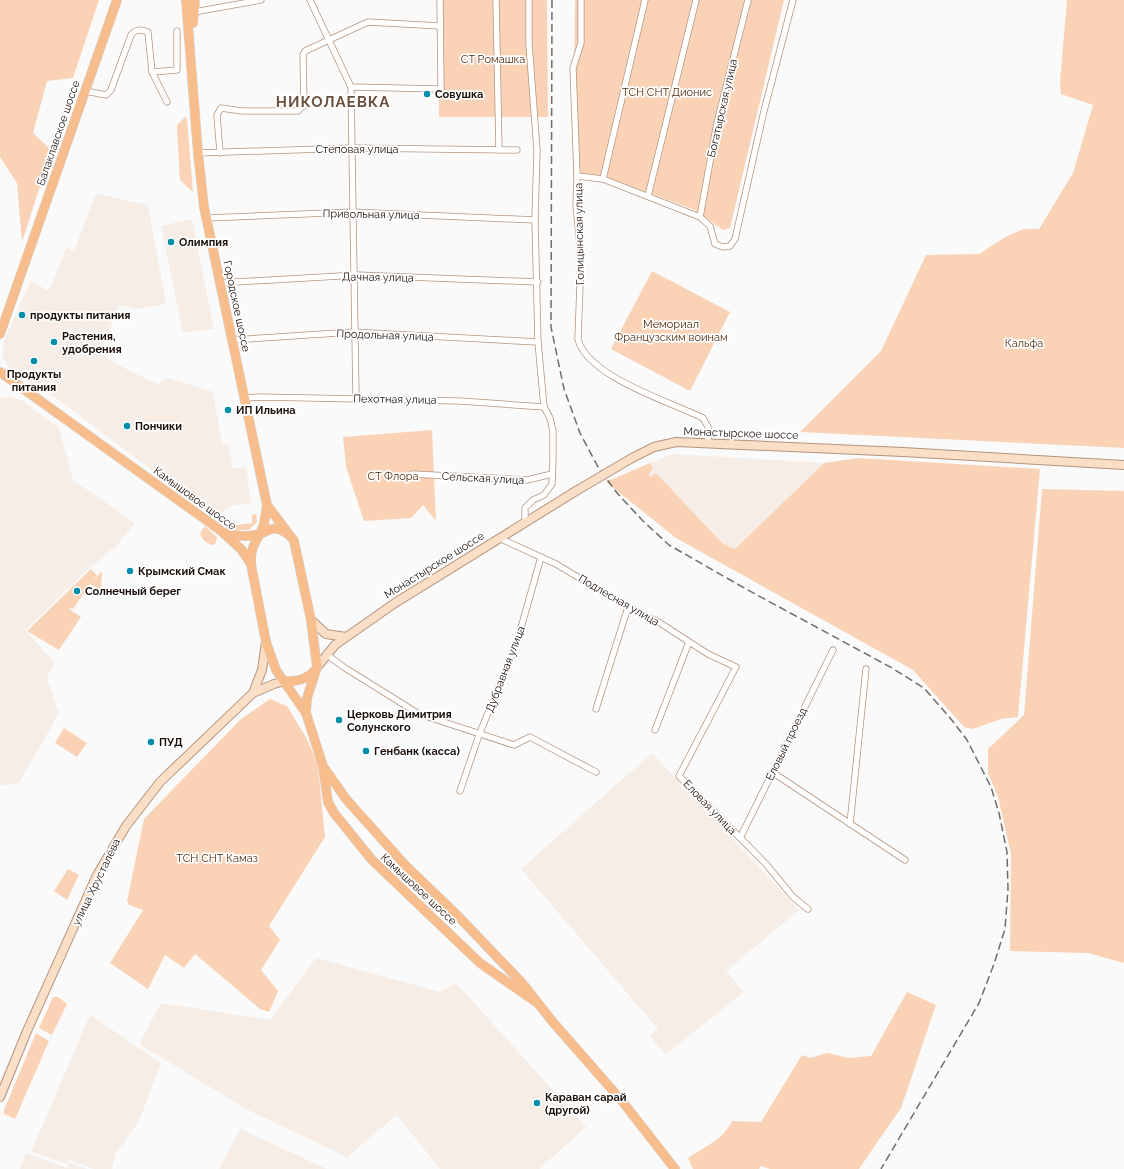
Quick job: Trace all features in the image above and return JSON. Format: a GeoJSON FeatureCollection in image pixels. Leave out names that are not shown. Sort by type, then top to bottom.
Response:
{"type":"FeatureCollection","features":[{"type":"Feature","properties":{"kind":"main road","name":"Городское шоссе"},"geometry":{"type":"LineString","coordinates":[[186,0],[198,153],[206,218],[219,283],[246,398],[267,505],[264,524],[259,535],[254,541],[250,553],[251,564]]}},
{"type":"Feature","properties":{"kind":"main road"},"geometry":{"type":"LineString","coordinates":[[191,50],[195,0]]}},
{"type":"Feature","properties":{"kind":"main road","name":"Балаклавское шоссе"},"geometry":{"type":"LineString","coordinates":[[0,334],[117,2]]}},
{"type":"Feature","properties":{"kind":"main road","name":"Камышовое шоссе"},"geometry":{"type":"LineString","coordinates":[[0,372],[224,533],[241,549],[251,564],[266,642],[276,670],[285,681],[306,714],[323,766],[328,802],[334,813],[372,860],[480,963],[536,1002]]}},
{"type":"Feature","properties":{"kind":"main road","name":"Монастырское шоссе"},"geometry":{"type":"LineString","coordinates":[[285,681],[300,681],[312,673],[326,654],[346,637],[395,603],[526,521],[632,458],[654,447],[676,442],[708,443],[1124,464]]}},
{"type":"Feature","properties":{"kind":"main road"},"geometry":{"type":"LineString","coordinates":[[267,505],[294,541],[311,620],[317,667],[309,692],[306,714]]}},
{"type":"Feature","properties":{"kind":"main road"},"geometry":{"type":"LineString","coordinates":[[224,533],[233,535],[259,535],[266,530],[272,529],[279,530],[291,536]]}},
{"type":"Feature","properties":{"kind":"main road"},"geometry":{"type":"LineString","coordinates":[[311,620],[326,634],[346,637]]}},
{"type":"Feature","properties":{"kind":"main road"},"geometry":{"type":"LineString","coordinates":[[253,693],[262,670],[266,642]]}},
{"type":"Feature","properties":{"kind":"main road","name":"улица Хрусталёва"},"geometry":{"type":"LineString","coordinates":[[0,1097],[27,1032],[97,875],[117,838],[160,782],[253,693],[285,681]]}},
{"type":"Feature","properties":{"kind":"main road","name":"Камышовое шоссе"},"geometry":{"type":"LineString","coordinates":[[323,766],[346,799],[405,864],[523,984],[536,1002],[622,1101],[675,1169]]}},
{"type":"Feature","properties":{"kind":"street"},"geometry":{"type":"LineString","coordinates":[[228,0],[228,7]]}},
{"type":"Feature","properties":{"kind":"street"},"geometry":{"type":"LineString","coordinates":[[194,12],[261,0]]}},
{"type":"Feature","properties":{"kind":"street"},"geometry":{"type":"LineString","coordinates":[[310,0],[351,87],[353,332],[356,398]]}},
{"type":"Feature","properties":{"kind":"street"},"geometry":{"type":"LineString","coordinates":[[351,87],[441,89],[440,0]]}},
{"type":"Feature","properties":{"kind":"street"},"geometry":{"type":"LineString","coordinates":[[496,0],[499,150]]}},
{"type":"Feature","properties":{"kind":"street"},"geometry":{"type":"LineString","coordinates":[[526,521],[525,508],[532,500],[544,495],[552,484],[553,431],[544,407],[538,342],[536,220],[537,150],[529,44],[529,0]]}},
{"type":"Feature","properties":{"kind":"street","name":"Голицынская улица"},"geometry":{"type":"LineString","coordinates":[[581,0],[581,43],[573,68],[577,176],[576,205],[581,257],[578,339],[580,346],[589,358],[619,380],[702,418],[708,427],[708,443]]}},
{"type":"Feature","properties":{"kind":"street"},"geometry":{"type":"LineString","coordinates":[[603,179],[645,0]]}},
{"type":"Feature","properties":{"kind":"street"},"geometry":{"type":"LineString","coordinates":[[648,196],[696,0]]}},
{"type":"Feature","properties":{"kind":"street","name":"Богатырская улица"},"geometry":{"type":"LineString","coordinates":[[700,218],[717,123],[748,0]]}},
{"type":"Feature","properties":{"kind":"street"},"geometry":{"type":"LineString","coordinates":[[577,176],[603,179],[700,218],[710,226],[716,244],[726,247],[733,243],[793,0]]}},
{"type":"Feature","properties":{"kind":"street"},"geometry":{"type":"LineString","coordinates":[[220,153],[217,115],[221,108],[242,111],[298,111],[302,109],[304,105],[303,54],[307,50],[368,22],[440,26]]}},
{"type":"Feature","properties":{"kind":"street"},"geometry":{"type":"LineString","coordinates":[[85,91],[106,95],[111,90],[131,35],[135,31],[141,30],[148,32],[152,72],[167,102]]}},
{"type":"Feature","properties":{"kind":"street"},"geometry":{"type":"LineString","coordinates":[[152,72],[177,70],[177,31]]}},
{"type":"Feature","properties":{"kind":"street","name":"Степовая улица"},"geometry":{"type":"LineString","coordinates":[[198,153],[352,148],[517,150]]}},
{"type":"Feature","properties":{"kind":"street","name":"Привольная улица"},"geometry":{"type":"LineString","coordinates":[[206,218],[353,212],[536,220]]}},
{"type":"Feature","properties":{"kind":"street","name":"Дачная улица"},"geometry":{"type":"LineString","coordinates":[[219,283],[353,275],[538,282]]}},
{"type":"Feature","properties":{"kind":"street","name":"Продольная улица"},"geometry":{"type":"LineString","coordinates":[[232,340],[353,332],[538,342]]}},
{"type":"Feature","properties":{"kind":"street","name":"Пехотная улица"},"geometry":{"type":"LineString","coordinates":[[246,398],[260,396],[460,401],[544,407]]}},
{"type":"Feature","properties":{"kind":"street","name":"Сельская улица"},"geometry":{"type":"LineString","coordinates":[[412,474],[527,480],[552,474]]}},
{"type":"Feature","properties":{"kind":"street","name":"Подлесная улица"},"geometry":{"type":"LineString","coordinates":[[500,538],[556,564],[628,607],[660,623],[708,654],[736,667]]}},
{"type":"Feature","properties":{"kind":"street","name":"Дубравная улица"},"geometry":{"type":"LineString","coordinates":[[460,790],[479,735],[517,642],[541,557]]}},
{"type":"Feature","properties":{"kind":"street"},"geometry":{"type":"LineString","coordinates":[[596,709],[628,607]]}},
{"type":"Feature","properties":{"kind":"street"},"geometry":{"type":"LineString","coordinates":[[655,730],[689,642]]}},
{"type":"Feature","properties":{"kind":"street","name":"Еловый проезд"},"geometry":{"type":"LineString","coordinates":[[740,838],[833,650]]}},
{"type":"Feature","properties":{"kind":"street"},"geometry":{"type":"LineString","coordinates":[[326,654],[345,668],[419,714],[514,746],[530,737],[596,772]]}},
{"type":"Feature","properties":{"kind":"street","name":"Еловая улица"},"geometry":{"type":"LineString","coordinates":[[736,667],[679,776],[766,864],[793,897],[808,909]]}},
{"type":"Feature","properties":{"kind":"street"},"geometry":{"type":"LineString","coordinates":[[850,824],[866,669]]}},
{"type":"Feature","properties":{"kind":"street"},"geometry":{"type":"LineString","coordinates":[[772,772],[905,860]]}},
{"type":"Feature","properties":{"kind":"shaded area"},"geometry":{"type":"Polygon","coordinates":[[[96,194],[148,205],[166,304],[139,309],[119,305],[101,354],[131,372],[159,384],[168,378],[213,392],[222,444],[228,444],[233,469],[246,467],[251,504],[232,505],[215,518],[43,388],[32,384],[8,366],[2,356],[4,341],[31,280],[46,290],[51,288],[66,248],[74,251],[96,194]]]}},
{"type":"Feature","properties":{"kind":"shaded area"},"geometry":{"type":"Polygon","coordinates":[[[192,219],[214,329],[183,333],[161,226],[192,219]]]}},
{"type":"Feature","properties":{"kind":"shaded area"},"geometry":{"type":"Polygon","coordinates":[[[9,397],[21,400],[59,428],[73,480],[135,523],[116,546],[85,572],[25,630],[54,662],[47,678],[59,713],[19,783],[0,786],[0,398],[9,397]]]}},
{"type":"Feature","properties":{"kind":"shaded area"},"geometry":{"type":"Polygon","coordinates":[[[673,454],[824,463],[735,549],[722,543],[656,474],[651,477],[649,474],[653,469],[650,463],[673,454]]]}},
{"type":"Feature","properties":{"kind":"shaded area"},"geometry":{"type":"Polygon","coordinates":[[[652,753],[799,910],[726,971],[744,992],[665,1055],[650,1036],[658,1029],[521,869],[652,753]]]}},
{"type":"Feature","properties":{"kind":"shaded area"},"geometry":{"type":"Polygon","coordinates":[[[316,958],[440,992],[456,983],[586,1127],[539,1169],[440,1169],[397,1115],[347,1157],[248,1110],[139,1044],[161,1003],[270,1020],[316,958]]]}},
{"type":"Feature","properties":{"kind":"shaded area"},"geometry":{"type":"Polygon","coordinates":[[[90,1015],[161,1063],[139,1121],[116,1153],[112,1169],[94,1169],[69,1160],[67,1164],[31,1152],[90,1015]]]}},
{"type":"Feature","properties":{"kind":"shaded area"},"geometry":{"type":"Polygon","coordinates":[[[240,1129],[327,1169],[219,1169],[240,1129]]]}},
{"type":"Feature","properties":{"kind":"shaded area"},"geometry":{"type":"Polygon","coordinates":[[[26,1153],[67,1168],[69,1162],[87,1169],[20,1169],[26,1153]]]}},
{"type":"Feature","properties":{"kind":"green space"},"geometry":{"type":"Polygon","coordinates":[[[0,0],[99,0],[73,78],[47,81],[33,133],[48,147],[50,155],[22,242],[17,183],[0,157],[0,0]]]}},
{"type":"Feature","properties":{"kind":"green space","name":"СТ Ромашка"},"geometry":{"type":"Polygon","coordinates":[[[438,0],[547,0],[548,117],[439,117],[438,0]]]}},
{"type":"Feature","properties":{"kind":"green space","name":"ТСН СНТ Дионис"},"geometry":{"type":"Polygon","coordinates":[[[575,0],[784,0],[730,228],[723,230],[695,210],[620,182],[582,173],[573,173],[575,0]]]}},
{"type":"Feature","properties":{"kind":"green space","name":"Кальфа"},"geometry":{"type":"Polygon","coordinates":[[[1067,0],[1124,0],[1124,448],[800,432],[881,351],[926,255],[979,254],[1007,236],[1024,229],[1039,229],[1073,173],[1093,105],[1061,94],[1060,81],[1067,0]]]}},
{"type":"Feature","properties":{"kind":"green space"},"geometry":{"type":"Polygon","coordinates":[[[185,117],[187,119],[193,192],[180,180],[177,125],[185,117]]]}},
{"type":"Feature","properties":{"kind":"green space","name":"Мемориал Французским воинам"},"geometry":{"type":"Polygon","coordinates":[[[652,271],[730,312],[690,391],[611,349],[652,271]]]}},
{"type":"Feature","properties":{"kind":"green space","name":"СТ Флора"},"geometry":{"type":"Polygon","coordinates":[[[432,430],[436,521],[423,505],[411,518],[364,521],[346,467],[343,437],[432,430]]]}},
{"type":"Feature","properties":{"kind":"green space"},"geometry":{"type":"Polygon","coordinates":[[[859,458],[1040,469],[1018,717],[1001,719],[973,729],[964,727],[913,670],[676,538],[606,482],[650,463],[653,469],[649,474],[651,477],[656,473],[722,543],[735,549],[824,463],[859,458]]]}},
{"type":"Feature","properties":{"kind":"green space"},"geometry":{"type":"Polygon","coordinates":[[[1042,489],[1124,491],[1124,963],[1088,953],[1010,951],[1011,854],[998,797],[988,773],[988,749],[1024,715],[1042,489]]]}},
{"type":"Feature","properties":{"kind":"green space"},"geometry":{"type":"Polygon","coordinates":[[[256,514],[257,522],[249,530],[236,530],[231,526],[252,523],[252,515],[256,514]]]}},
{"type":"Feature","properties":{"kind":"green space"},"geometry":{"type":"Polygon","coordinates":[[[205,526],[217,537],[214,545],[203,540],[200,533],[205,526]]]}},
{"type":"Feature","properties":{"kind":"green space","name":"Солнечный берег"},"geometry":{"type":"Polygon","coordinates":[[[91,569],[97,575],[92,582],[102,571],[101,590],[90,584],[73,609],[68,608],[81,617],[59,650],[27,631],[91,569]]]}},
{"type":"Feature","properties":{"kind":"green space","name":"ТСН СНТ Камаз"},"geometry":{"type":"Polygon","coordinates":[[[270,699],[287,706],[306,737],[318,765],[325,837],[269,926],[280,940],[261,970],[278,991],[269,1012],[260,1009],[195,954],[184,968],[165,955],[148,989],[110,963],[143,910],[129,905],[127,901],[144,819],[241,719],[270,699]]]}},
{"type":"Feature","properties":{"kind":"green space"},"geometry":{"type":"Polygon","coordinates":[[[64,728],[87,743],[77,757],[55,743],[64,728]]]}},
{"type":"Feature","properties":{"kind":"green space"},"geometry":{"type":"Polygon","coordinates":[[[68,869],[79,875],[67,900],[54,891],[68,869]]]}},
{"type":"Feature","properties":{"kind":"green space"},"geometry":{"type":"Polygon","coordinates":[[[907,992],[936,1005],[901,1108],[859,1169],[770,1169],[761,1166],[759,1169],[693,1169],[688,1158],[724,1133],[732,1121],[761,1122],[802,1055],[810,1058],[827,1053],[849,1058],[871,1056],[907,992]]]}},
{"type":"Feature","properties":{"kind":"green space"},"geometry":{"type":"Polygon","coordinates":[[[53,997],[58,997],[67,1004],[52,1035],[39,1028],[53,997]]]}},
{"type":"Feature","properties":{"kind":"green space"},"geometry":{"type":"Polygon","coordinates":[[[36,1033],[49,1041],[15,1119],[4,1114],[4,1110],[36,1033]]]}},
{"type":"Feature","properties":{"kind":"railway"},"geometry":{"type":"LineString","coordinates":[[552,0],[551,327],[564,389],[580,433],[598,467],[617,493],[643,521],[669,545],[746,589],[892,668],[924,688],[967,740],[991,787],[999,813],[1007,852],[1008,889],[1005,929],[994,964],[979,1003],[881,1169]]}},
{"type":"Feature","properties":{"kind":"place","name":"Совушка"},"geometry":{"type":"Point","coordinates":[427,94]}},
{"type":"Feature","properties":{"kind":"place","name":"Олимпия"},"geometry":{"type":"Point","coordinates":[171,242]}},
{"type":"Feature","properties":{"kind":"place","name":"продукты питания"},"geometry":{"type":"Point","coordinates":[22,315]}},
{"type":"Feature","properties":{"kind":"place","name":"Растения, удобрения"},"geometry":{"type":"Point","coordinates":[54,342]}},
{"type":"Feature","properties":{"kind":"place","name":"Продукты питания"},"geometry":{"type":"Point","coordinates":[34,361]}},
{"type":"Feature","properties":{"kind":"place","name":"ИП Ильина"},"geometry":{"type":"Point","coordinates":[228,410]}},
{"type":"Feature","properties":{"kind":"place","name":"Пончики"},"geometry":{"type":"Point","coordinates":[127,426]}},
{"type":"Feature","properties":{"kind":"place","name":"Крымский Смак"},"geometry":{"type":"Point","coordinates":[130,571]}},
{"type":"Feature","properties":{"kind":"place","name":"Солнечный берег"},"geometry":{"type":"Point","coordinates":[77,591]}},
{"type":"Feature","properties":{"kind":"place","name":"Церковь Димитрия Солунского"},"geometry":{"type":"Point","coordinates":[339,720]}},
{"type":"Feature","properties":{"kind":"place","name":"ПУД"},"geometry":{"type":"Point","coordinates":[151,742]}},
{"type":"Feature","properties":{"kind":"place","name":"Генбанк (касса)"},"geometry":{"type":"Point","coordinates":[366,751]}},
{"type":"Feature","properties":{"kind":"place","name":"Караван сарай (другой)"},"geometry":{"type":"Point","coordinates":[537,1103]}},
{"type":"Feature","properties":{"kind":"district","name":"НИКОЛАЕВКА"},"geometry":{"type":"Point","coordinates":[333,102]}}]}
